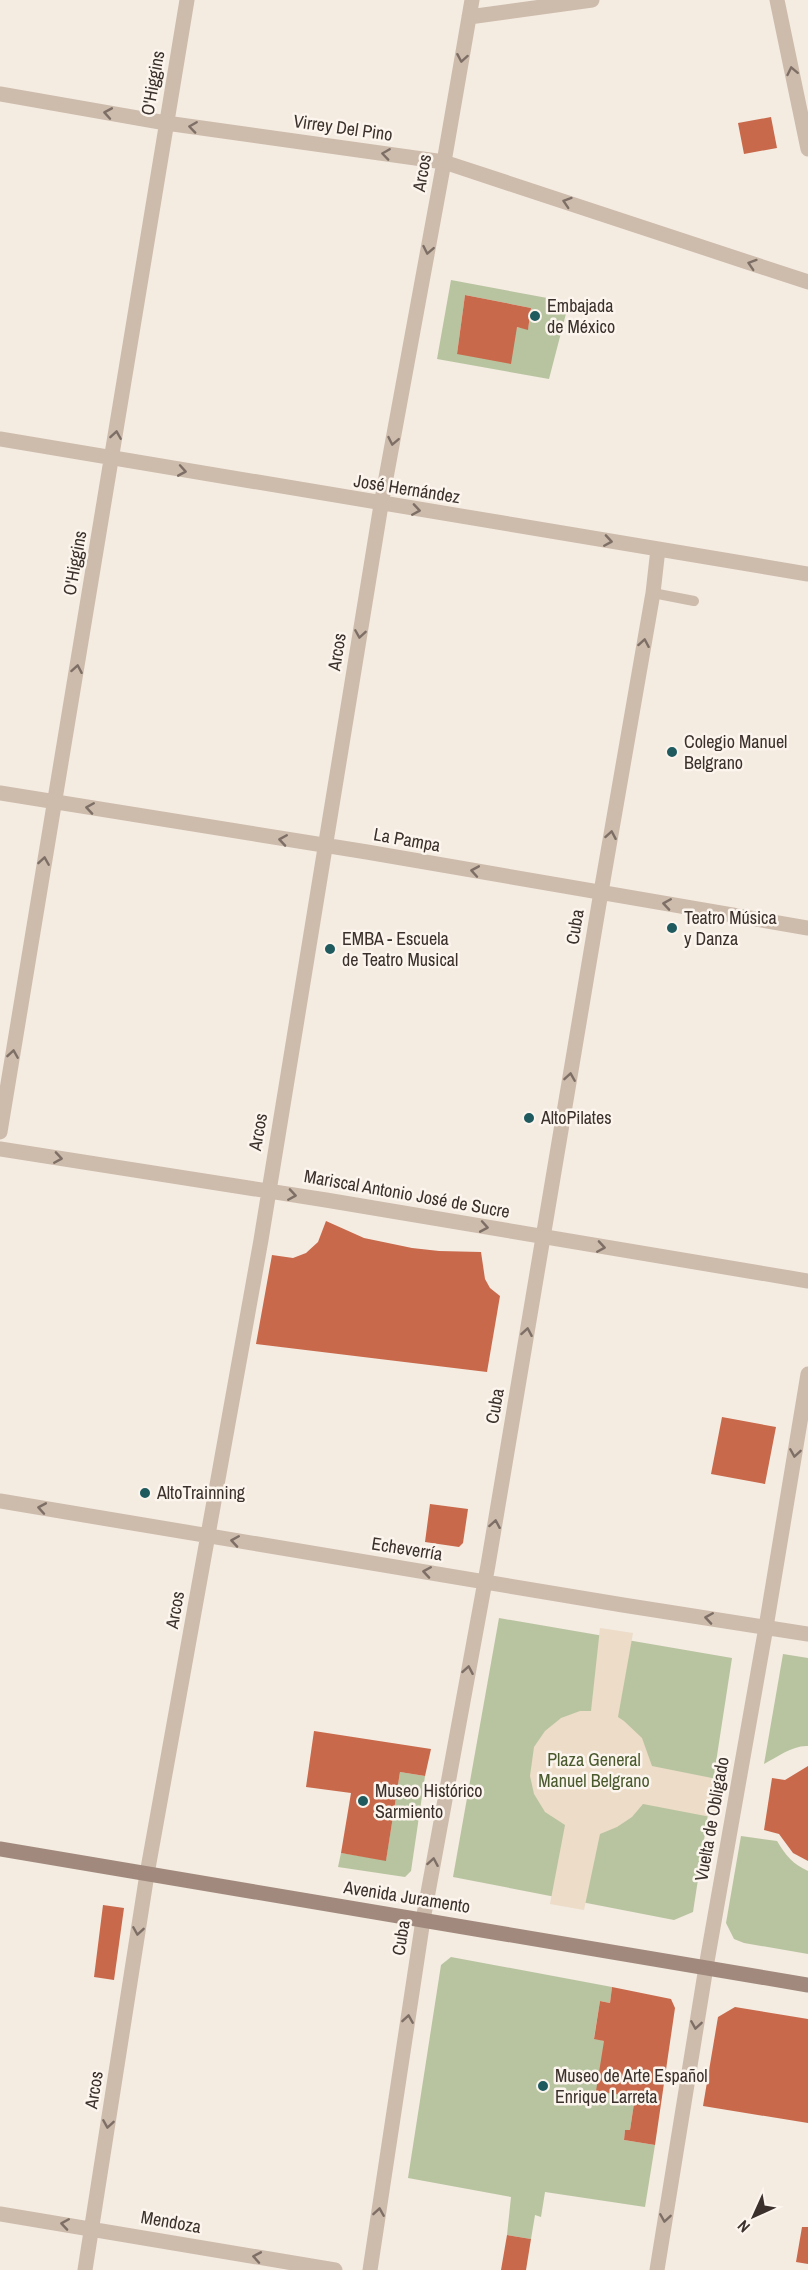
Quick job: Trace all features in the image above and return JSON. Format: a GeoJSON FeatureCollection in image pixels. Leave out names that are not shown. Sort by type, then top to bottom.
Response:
{"type":"FeatureCollection","features":[{"type":"Feature","properties":{"kind":"main road","name":"Avenida Juramento"},"geometry":{"type":"LineString","coordinates":[[0,1849],[808,1985]]}},
{"type":"Feature","properties":{"kind":"street","name":"O'Higgins"},"geometry":{"type":"LineString","coordinates":[[0,1132],[187,0]]}},
{"type":"Feature","properties":{"kind":"street","name":"Arcos"},"geometry":{"type":"LineString","coordinates":[[85,2270],[147,1874],[209,1536],[268,1191],[381,505],[472,0]]}},
{"type":"Feature","properties":{"kind":"street"},"geometry":{"type":"LineString","coordinates":[[470,17],[592,0]]}},
{"type":"Feature","properties":{"kind":"street"},"geometry":{"type":"LineString","coordinates":[[777,0],[808,149]]}},
{"type":"Feature","properties":{"kind":"street","name":"Virrey Del Pino"},"geometry":{"type":"LineString","coordinates":[[0,94],[166,123],[444,162],[808,282]]}},
{"type":"Feature","properties":{"kind":"street","name":"José Hernández"},"geometry":{"type":"LineString","coordinates":[[0,439],[381,505],[808,574]]}},
{"type":"Feature","properties":{"kind":"street","name":"Cuba"},"geometry":{"type":"LineString","coordinates":[[370,2270],[423,1920],[485,1581],[653,593],[658,549]]}},
{"type":"Feature","properties":{"kind":"street","name":"La Pampa"},"geometry":{"type":"LineString","coordinates":[[0,793],[808,928]]}},
{"type":"Feature","properties":{"kind":"street","name":"Mariscal Antonio José de Sucre"},"geometry":{"type":"LineString","coordinates":[[0,1149],[808,1281]]}},
{"type":"Feature","properties":{"kind":"street","name":"Vuelta de Obligado"},"geometry":{"type":"LineString","coordinates":[[657,2270],[706,1967],[808,1374]]}},
{"type":"Feature","properties":{"kind":"street","name":"Echeverría"},"geometry":{"type":"LineString","coordinates":[[0,1501],[808,1634]]}},
{"type":"Feature","properties":{"kind":"street","name":"Mendoza"},"geometry":{"type":"LineString","coordinates":[[0,2214],[335,2270]]}},
{"type":"Feature","properties":{"kind":"lane"},"geometry":{"type":"LineString","coordinates":[[653,593],[694,601]]}},
{"type":"Feature","properties":{"kind":"green space"},"geometry":{"type":"Polygon","coordinates":[[[451,280],[569,302],[549,379],[437,359],[451,280]],[[465,295],[457,354],[517,327],[528,329],[531,308],[465,295]]]}},
{"type":"Feature","properties":{"kind":"green space","name":"Plaza General Manuel Belgrano"},"geometry":{"type":"Polygon","coordinates":[[[499,1618],[732,1658],[693,1912],[674,1920],[453,1877],[499,1618]]]}},
{"type":"Feature","properties":{"kind":"green space"},"geometry":{"type":"Polygon","coordinates":[[[783,1654],[808,1658],[808,1746],[791,1749],[764,1764],[783,1654]]]}},
{"type":"Feature","properties":{"kind":"green space"},"geometry":{"type":"Polygon","coordinates":[[[400,1772],[425,1776],[411,1871],[405,1877],[338,1867],[341,1853],[386,1860],[400,1772]]]}},
{"type":"Feature","properties":{"kind":"green space"},"geometry":{"type":"Polygon","coordinates":[[[741,1836],[777,1841],[790,1859],[808,1871],[808,1954],[744,1943],[734,1939],[726,1923],[741,1836]]]}},
{"type":"Feature","properties":{"kind":"green space"},"geometry":{"type":"Polygon","coordinates":[[[451,1957],[612,1987],[610,2003],[600,2001],[594,2038],[604,2041],[635,2097],[630,2130],[625,2130],[624,2140],[655,2145],[645,2207],[545,2192],[541,2217],[535,2215],[531,2239],[507,2235],[511,2197],[408,2178],[441,1965],[451,1957]]]}},
{"type":"Feature","properties":{"kind":"shaded area"},"geometry":{"type":"Polygon","coordinates":[[[600,1628],[633,1633],[618,1717],[642,1738],[652,1766],[722,1780],[716,1818],[643,1804],[632,1817],[600,1834],[584,1910],[550,1904],[565,1825],[545,1812],[534,1794],[530,1776],[534,1747],[545,1731],[561,1718],[580,1711],[591,1711],[600,1628]]]}},
{"type":"Feature","properties":{"kind":"building"},"geometry":{"type":"Polygon","coordinates":[[[771,117],[777,148],[744,154],[738,123],[771,117]]]}},
{"type":"Feature","properties":{"kind":"building"},"geometry":{"type":"Polygon","coordinates":[[[465,295],[531,308],[528,330],[517,327],[511,364],[457,354],[465,295]]]}},
{"type":"Feature","properties":{"kind":"building"},"geometry":{"type":"Polygon","coordinates":[[[326,1221],[364,1238],[412,1248],[481,1252],[485,1279],[490,1288],[500,1296],[487,1372],[256,1344],[272,1255],[293,1258],[306,1253],[318,1242],[326,1221]]]}},
{"type":"Feature","properties":{"kind":"building"},"geometry":{"type":"Polygon","coordinates":[[[722,1417],[776,1427],[765,1484],[711,1474],[722,1417]]]}},
{"type":"Feature","properties":{"kind":"building"},"geometry":{"type":"Polygon","coordinates":[[[430,1504],[468,1509],[463,1543],[459,1547],[425,1542],[430,1504]]]}},
{"type":"Feature","properties":{"kind":"building"},"geometry":{"type":"Polygon","coordinates":[[[314,1731],[431,1749],[425,1776],[400,1772],[386,1861],[341,1853],[351,1793],[306,1787],[314,1731]]]}},
{"type":"Feature","properties":{"kind":"building"},"geometry":{"type":"Polygon","coordinates":[[[808,1766],[808,1861],[793,1853],[779,1834],[764,1830],[772,1778],[785,1780],[808,1766]]]}},
{"type":"Feature","properties":{"kind":"building"},"geometry":{"type":"Polygon","coordinates":[[[103,1905],[124,1908],[114,1980],[94,1977],[103,1905]]]}},
{"type":"Feature","properties":{"kind":"building"},"geometry":{"type":"Polygon","coordinates":[[[612,1987],[671,1999],[675,2008],[655,2145],[624,2140],[625,2130],[630,2130],[635,2097],[596,2091],[604,2041],[594,2039],[600,2001],[610,2003],[612,1987]]]}},
{"type":"Feature","properties":{"kind":"building"},"geometry":{"type":"Polygon","coordinates":[[[735,2007],[808,2019],[808,2123],[703,2106],[718,2017],[735,2007]]]}},
{"type":"Feature","properties":{"kind":"building"},"geometry":{"type":"Polygon","coordinates":[[[802,2227],[808,2227],[808,2264],[796,2262],[802,2227]]]}},
{"type":"Feature","properties":{"kind":"building"},"geometry":{"type":"Polygon","coordinates":[[[507,2235],[531,2239],[526,2270],[501,2270],[507,2235]]]}},
{"type":"Feature","properties":{"kind":"place","name":"Embajada de México"},"geometry":{"type":"Point","coordinates":[535,316]}},
{"type":"Feature","properties":{"kind":"place","name":"Colegio Manuel Belgrano"},"geometry":{"type":"Point","coordinates":[672,752]}},
{"type":"Feature","properties":{"kind":"place","name":"Teatro Música y Danza"},"geometry":{"type":"Point","coordinates":[672,928]}},
{"type":"Feature","properties":{"kind":"place","name":"EMBA - Escuela de Teatro Musical"},"geometry":{"type":"Point","coordinates":[330,949]}},
{"type":"Feature","properties":{"kind":"place","name":"AltoPilates"},"geometry":{"type":"Point","coordinates":[529,1118]}},
{"type":"Feature","properties":{"kind":"place","name":"AltoTrainning"},"geometry":{"type":"Point","coordinates":[145,1493]}},
{"type":"Feature","properties":{"kind":"place","name":"Museo Histórico Sarmiento"},"geometry":{"type":"Point","coordinates":[363,1801]}},
{"type":"Feature","properties":{"kind":"place","name":"Museo de Arte Español Enrique Larreta"},"geometry":{"type":"Point","coordinates":[543,2086]}}]}
